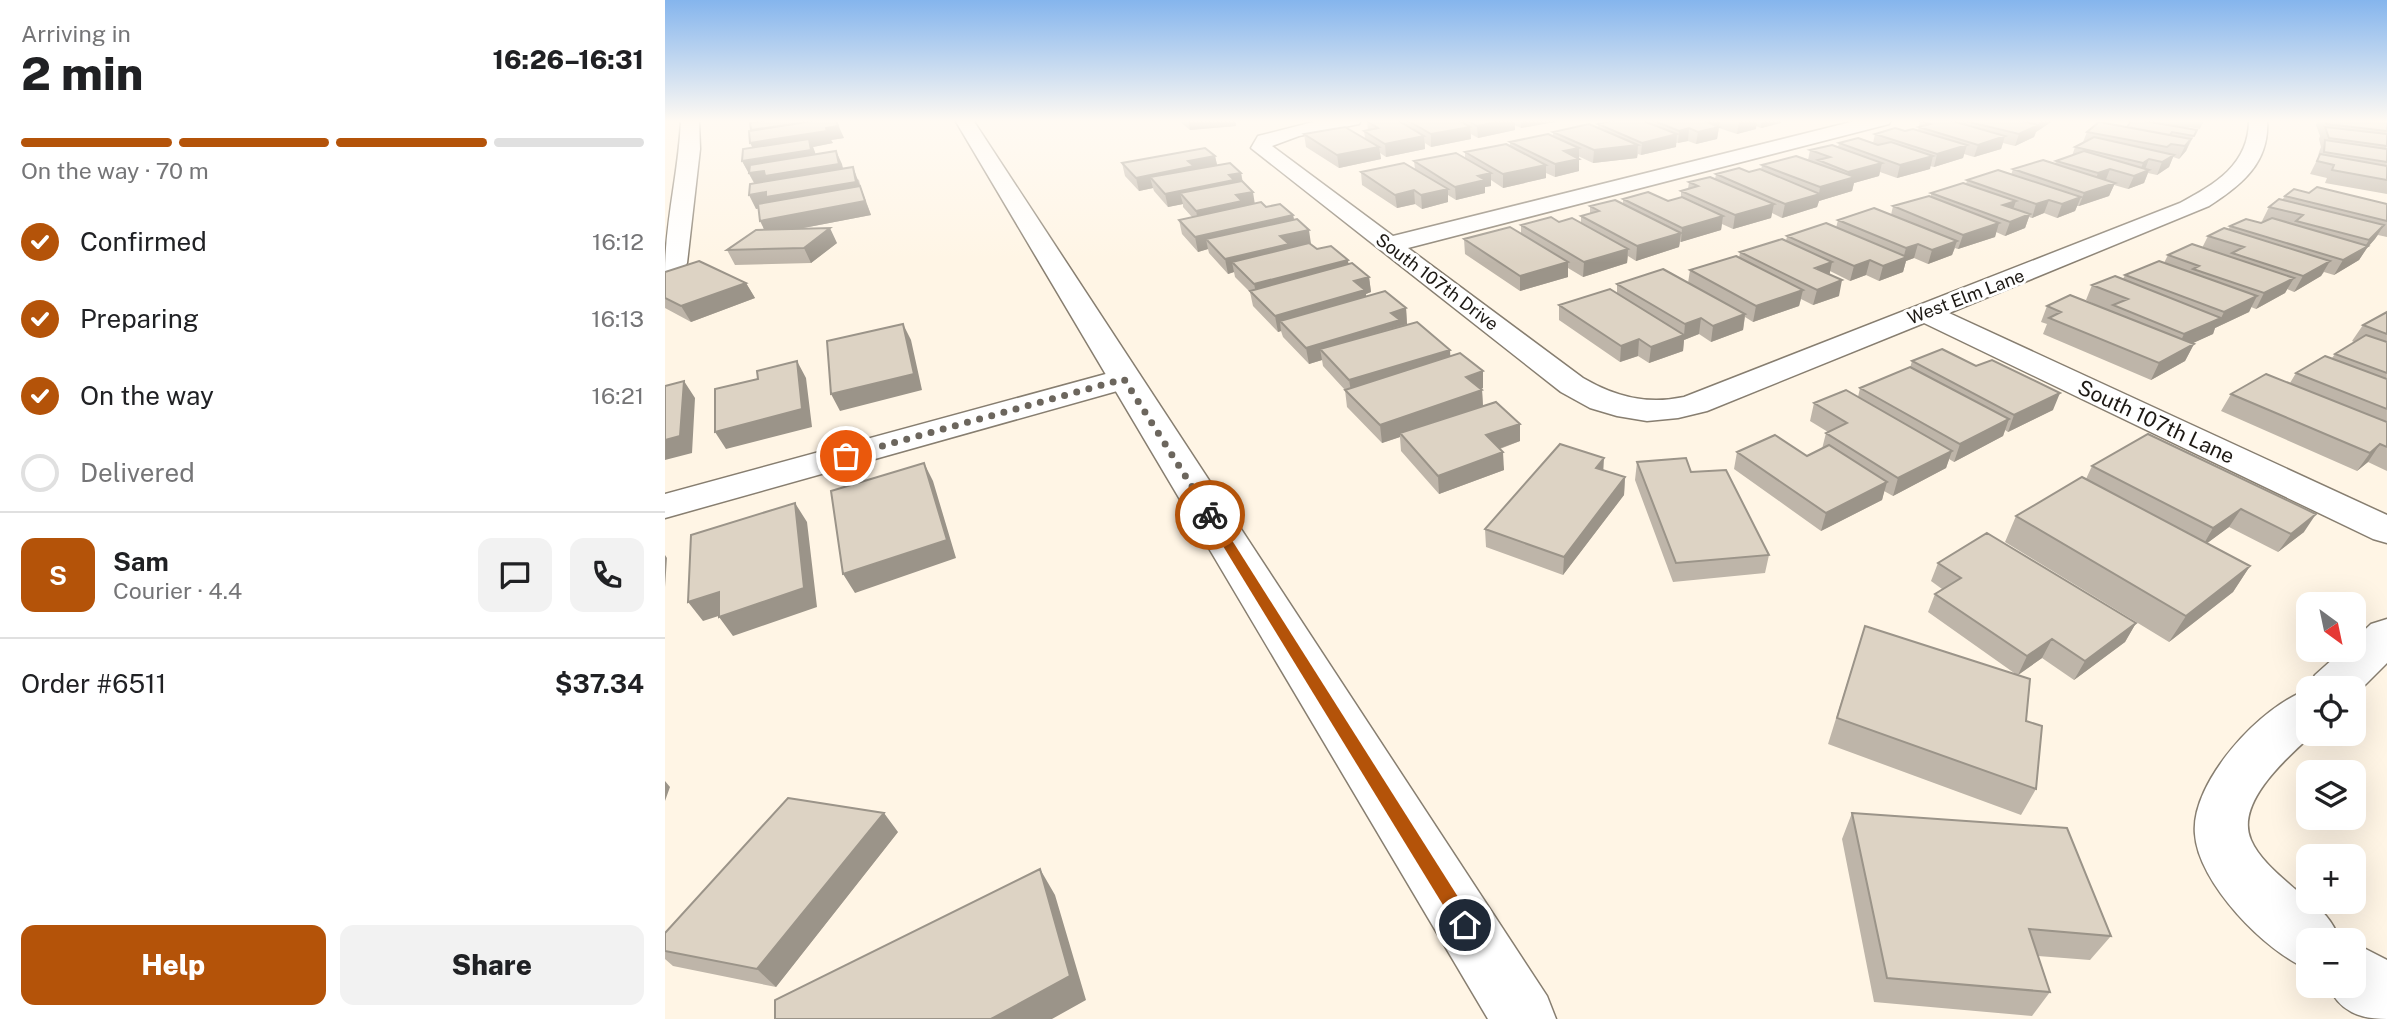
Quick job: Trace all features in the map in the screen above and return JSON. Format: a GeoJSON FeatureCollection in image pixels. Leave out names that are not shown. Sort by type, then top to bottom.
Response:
{"type":"FeatureCollection","features":[{"type":"Feature","properties":{"kind":"street"},"geometry":{"type":"LineString","coordinates":[[669,264],[687,168]]}},
{"type":"Feature","properties":{"kind":"street"},"geometry":{"type":"LineString","coordinates":[[993,168],[1524,1019]]}},
{"type":"Feature","properties":{"kind":"street","name":"South 107th Drive"},"geometry":{"type":"LineString","coordinates":[[1285,168],[1572,385],[1605,403],[1626,410]]}},
{"type":"Feature","properties":{"kind":"street"},"geometry":{"type":"LineString","coordinates":[[1388,245],[1694,168]]}},
{"type":"Feature","properties":{"kind":"street","name":"West Elm Lane"},"geometry":{"type":"LineString","coordinates":[[1626,410],[1652,412],[1695,404],[2164,219],[2207,198],[2243,168]]}},
{"type":"Feature","properties":{"kind":"street","name":"South 107th Lane"},"geometry":{"type":"LineString","coordinates":[[1925,313],[2387,530]]}},
{"type":"Feature","properties":{"kind":"street"},"geometry":{"type":"LineString","coordinates":[[665,506],[1124,379]]}},
{"type":"Feature","properties":{"kind":"street"},"geometry":{"type":"LineString","coordinates":[[2345,676],[2387,636]]}},
{"type":"Feature","properties":{"kind":"street"},"geometry":{"type":"LineString","coordinates":[[2296,720],[2253,761],[2235,784],[2224,811],[2224,843],[2248,881],[2297,928]]}},
{"type":"Feature","properties":{"kind":"street"},"geometry":{"type":"LineString","coordinates":[[2366,983],[2387,999]]}},
{"type":"Feature","properties":{"kind":"building"},"geometry":{"type":"Polygon","coordinates":[[[750,168],[817,168],[765,176],[764,171],[749,173],[750,168]]]}},
{"type":"Feature","properties":{"kind":"building"},"geometry":{"type":"Polygon","coordinates":[[[850,168],[853,168],[856,182],[766,197],[766,192],[749,195],[750,184],[850,168]]]}},
{"type":"Feature","properties":{"kind":"building"},"geometry":{"type":"Polygon","coordinates":[[[1126,168],[1186,168],[1136,178],[1126,168]]]}},
{"type":"Feature","properties":{"kind":"building"},"geometry":{"type":"Polygon","coordinates":[[[1204,168],[1235,168],[1241,173],[1229,175],[1234,180],[1165,194],[1150,177],[1204,168]]]}},
{"type":"Feature","properties":{"kind":"building"},"geometry":{"type":"Polygon","coordinates":[[[1382,168],[1412,168],[1448,189],[1421,195],[1414,190],[1395,195],[1361,172],[1382,168]]]}},
{"type":"Feature","properties":{"kind":"building"},"geometry":{"type":"Polygon","coordinates":[[[1424,168],[1481,168],[1491,173],[1478,176],[1485,180],[1455,187],[1424,168]]]}},
{"type":"Feature","properties":{"kind":"building"},"geometry":{"type":"Polygon","coordinates":[[[1492,168],[1534,168],[1503,174],[1492,168]]]}},
{"type":"Feature","properties":{"kind":"building"},"geometry":{"type":"Polygon","coordinates":[[[1739,168],[1749,172],[1760,169],[1820,194],[1785,204],[1716,174],[1739,168]]]}},
{"type":"Feature","properties":{"kind":"building"},"geometry":{"type":"Polygon","coordinates":[[[1769,168],[1828,168],[1855,177],[1820,187],[1769,168]]]}},
{"type":"Feature","properties":{"kind":"building"},"geometry":{"type":"Polygon","coordinates":[[[1837,168],[1865,168],[1848,172],[1837,168]]]}},
{"type":"Feature","properties":{"kind":"building"},"geometry":{"type":"Polygon","coordinates":[[[2067,168],[2115,183],[2084,193],[2013,169],[2067,168]]]}},
{"type":"Feature","properties":{"kind":"building"},"geometry":{"type":"Polygon","coordinates":[[[2079,168],[2141,168],[2149,170],[2134,176],[2110,169],[2098,173],[2079,168]]]}},
{"type":"Feature","properties":{"kind":"building"},"geometry":{"type":"Polygon","coordinates":[[[2333,168],[2387,168],[2387,180],[2332,170],[2333,168]]]}},
{"type":"Feature","properties":{"kind":"building"},"geometry":{"type":"Polygon","coordinates":[[[1998,170],[2081,197],[2062,204],[2049,200],[2036,204],[1967,180],[1998,170]]]}},
{"type":"Feature","properties":{"kind":"building"},"geometry":{"type":"Polygon","coordinates":[[[1710,177],[1774,204],[1735,215],[1681,191],[1698,186],[1689,182],[1710,177]]]}},
{"type":"Feature","properties":{"kind":"building"},"geometry":{"type":"Polygon","coordinates":[[[1242,181],[1253,192],[1236,195],[1242,201],[1196,211],[1180,193],[1242,181]]]}},
{"type":"Feature","properties":{"kind":"building"},"geometry":{"type":"Polygon","coordinates":[[[1963,183],[2016,201],[2003,205],[2030,214],[2010,222],[1931,193],[1963,183]]]}},
{"type":"Feature","properties":{"kind":"building"},"geometry":{"type":"Polygon","coordinates":[[[860,186],[865,201],[760,221],[758,204],[860,186]]]}},
{"type":"Feature","properties":{"kind":"building"},"geometry":{"type":"Polygon","coordinates":[[[2317,187],[2387,204],[2387,221],[2285,196],[2294,189],[2309,193],[2317,187]]]}},
{"type":"Feature","properties":{"kind":"building"},"geometry":{"type":"Polygon","coordinates":[[[1648,192],[1668,201],[1682,197],[1723,216],[1682,228],[1623,199],[1648,192]]]}},
{"type":"Feature","properties":{"kind":"building"},"geometry":{"type":"Polygon","coordinates":[[[1929,196],[1999,223],[1963,235],[1893,206],[1929,196]]]}},
{"type":"Feature","properties":{"kind":"building"},"geometry":{"type":"Polygon","coordinates":[[[2279,199],[2384,225],[2369,240],[2296,221],[2303,215],[2269,207],[2279,199]]]}},
{"type":"Feature","properties":{"kind":"building"},"geometry":{"type":"Polygon","coordinates":[[[1615,200],[1681,233],[1637,246],[1581,216],[1599,211],[1590,206],[1615,200]]]}},
{"type":"Feature","properties":{"kind":"building"},"geometry":{"type":"Polygon","coordinates":[[[1261,202],[1266,207],[1280,204],[1293,215],[1195,237],[1179,220],[1261,202]]]}},
{"type":"Feature","properties":{"kind":"building"},"geometry":{"type":"Polygon","coordinates":[[[1874,208],[1957,241],[1932,250],[1918,244],[1906,248],[1838,220],[1874,208]]]}},
{"type":"Feature","properties":{"kind":"building"},"geometry":{"type":"Polygon","coordinates":[[[1551,217],[1559,222],[1572,218],[1628,249],[1584,262],[1521,225],[1551,217]]]}},
{"type":"Feature","properties":{"kind":"building"},"geometry":{"type":"Polygon","coordinates":[[[2272,218],[2368,246],[2343,260],[2230,226],[2246,219],[2261,223],[2272,218]]]}},
{"type":"Feature","properties":{"kind":"building"},"geometry":{"type":"Polygon","coordinates":[[[1297,219],[1309,230],[1280,236],[1289,244],[1225,259],[1206,239],[1297,219]]]}},
{"type":"Feature","properties":{"kind":"building"},"geometry":{"type":"Polygon","coordinates":[[[1826,223],[1907,257],[1883,266],[1870,260],[1854,266],[1787,236],[1826,223]]]}},
{"type":"Feature","properties":{"kind":"building"},"geometry":{"type":"Polygon","coordinates":[[[1510,227],[1568,262],[1520,276],[1464,239],[1510,227]]]}},
{"type":"Feature","properties":{"kind":"building"},"geometry":{"type":"Polygon","coordinates":[[[830,228],[804,248],[727,250],[756,230],[830,228]]]}},
{"type":"Feature","properties":{"kind":"building"},"geometry":{"type":"Polygon","coordinates":[[[2224,228],[2330,261],[2303,276],[2232,253],[2244,247],[2208,236],[2224,228]]]}},
{"type":"Feature","properties":{"kind":"building"},"geometry":{"type":"Polygon","coordinates":[[[1782,239],[1832,262],[1815,268],[1842,280],[1817,290],[1740,252],[1782,239]]]}},
{"type":"Feature","properties":{"kind":"building"},"geometry":{"type":"Polygon","coordinates":[[[1309,243],[1317,249],[1331,246],[1348,260],[1254,284],[1232,262],[1309,243]]]}},
{"type":"Feature","properties":{"kind":"building"},"geometry":{"type":"Polygon","coordinates":[[[2192,244],[2294,278],[2264,293],[2193,269],[2199,266],[2168,255],[2192,244]]]}},
{"type":"Feature","properties":{"kind":"building"},"geometry":{"type":"Polygon","coordinates":[[[1736,256],[1803,290],[1756,306],[1690,270],[1736,256]]]}},
{"type":"Feature","properties":{"kind":"building"},"geometry":{"type":"Polygon","coordinates":[[[699,261],[746,283],[681,306],[665,298],[665,272],[699,261]]]}},
{"type":"Feature","properties":{"kind":"building"},"geometry":{"type":"Polygon","coordinates":[[[2159,261],[2257,296],[2224,312],[2125,275],[2159,261]]]}},
{"type":"Feature","properties":{"kind":"building"},"geometry":{"type":"Polygon","coordinates":[[[1352,263],[1369,277],[1354,281],[1365,290],[1275,316],[1250,291],[1352,263]]]}},
{"type":"Feature","properties":{"kind":"building"},"geometry":{"type":"Polygon","coordinates":[[[1663,269],[1745,314],[1713,326],[1701,318],[1685,324],[1617,284],[1663,269]]]}},
{"type":"Feature","properties":{"kind":"building"},"geometry":{"type":"Polygon","coordinates":[[[2115,276],[2221,318],[2184,334],[2113,305],[2128,299],[2092,285],[2115,276]]]}},
{"type":"Feature","properties":{"kind":"building"},"geometry":{"type":"Polygon","coordinates":[[[1610,289],[1684,335],[1651,347],[1639,339],[1621,346],[1559,305],[1610,289]]]}},
{"type":"Feature","properties":{"kind":"building"},"geometry":{"type":"Polygon","coordinates":[[[1385,291],[1406,308],[1391,313],[1400,320],[1306,348],[1280,321],[1385,291]]]}},
{"type":"Feature","properties":{"kind":"building"},"geometry":{"type":"Polygon","coordinates":[[[2070,295],[2194,344],[2159,363],[2049,318],[2061,312],[2047,306],[2070,295]]]}},
{"type":"Feature","properties":{"kind":"building"},"geometry":{"type":"Polygon","coordinates":[[[2387,312],[2387,334],[2363,325],[2387,312]]]}},
{"type":"Feature","properties":{"kind":"building"},"geometry":{"type":"Polygon","coordinates":[[[1417,322],[1450,350],[1349,380],[1320,349],[1417,322]]]}},
{"type":"Feature","properties":{"kind":"building"},"geometry":{"type":"Polygon","coordinates":[[[903,324],[914,374],[831,394],[827,341],[903,324]]]}},
{"type":"Feature","properties":{"kind":"building"},"geometry":{"type":"Polygon","coordinates":[[[2366,335],[2387,342],[2387,373],[2335,354],[2366,335]]]}},
{"type":"Feature","properties":{"kind":"building"},"geometry":{"type":"Polygon","coordinates":[[[1942,349],[1976,366],[1992,360],[2060,393],[2014,415],[1912,361],[1942,349]]]}},
{"type":"Feature","properties":{"kind":"building"},"geometry":{"type":"Polygon","coordinates":[[[1460,353],[1483,371],[1466,377],[1482,390],[1380,425],[1345,390],[1460,353]]]}},
{"type":"Feature","properties":{"kind":"building"},"geometry":{"type":"Polygon","coordinates":[[[2325,356],[2387,379],[2387,409],[2296,373],[2325,356]]]}},
{"type":"Feature","properties":{"kind":"building"},"geometry":{"type":"Polygon","coordinates":[[[797,361],[802,409],[715,432],[715,389],[758,379],[757,371],[797,361]]]}},
{"type":"Feature","properties":{"kind":"building"},"geometry":{"type":"Polygon","coordinates":[[[1910,367],[2009,419],[1960,444],[1860,388],[1910,367]]]}},
{"type":"Feature","properties":{"kind":"building"},"geometry":{"type":"Polygon","coordinates":[[[2266,374],[2387,422],[2387,447],[2380,444],[2370,453],[2231,394],[2266,374]]]}},
{"type":"Feature","properties":{"kind":"building"},"geometry":{"type":"Polygon","coordinates":[[[684,381],[680,436],[665,440],[665,386],[684,381]]]}},
{"type":"Feature","properties":{"kind":"building"},"geometry":{"type":"Polygon","coordinates":[[[1846,390],[1952,451],[1898,478],[1826,433],[1847,423],[1814,403],[1846,390]]]}},
{"type":"Feature","properties":{"kind":"building"},"geometry":{"type":"Polygon","coordinates":[[[1496,402],[1520,424],[1486,435],[1503,452],[1438,476],[1400,433],[1496,402]]]}},
{"type":"Feature","properties":{"kind":"building"},"geometry":{"type":"Polygon","coordinates":[[[2148,434],[2316,514],[2291,534],[2241,509],[2213,528],[2092,466],[2148,434]]]}},
{"type":"Feature","properties":{"kind":"building"},"geometry":{"type":"Polygon","coordinates":[[[1775,435],[1807,456],[1829,445],[1887,482],[1826,513],[1737,452],[1775,435]]]}},
{"type":"Feature","properties":{"kind":"building"},"geometry":{"type":"Polygon","coordinates":[[[1560,444],[1604,458],[1596,468],[1625,477],[1564,557],[1485,529],[1560,444]]]}},
{"type":"Feature","properties":{"kind":"building"},"geometry":{"type":"Polygon","coordinates":[[[1686,458],[1691,472],[1726,470],[1769,555],[1676,563],[1637,462],[1686,458]]]}},
{"type":"Feature","properties":{"kind":"building"},"geometry":{"type":"Polygon","coordinates":[[[924,463],[947,540],[843,574],[831,491],[924,463]]]}},
{"type":"Feature","properties":{"kind":"building"},"geometry":{"type":"Polygon","coordinates":[[[2082,477],[2250,566],[2186,616],[2016,516],[2082,477]]]}},
{"type":"Feature","properties":{"kind":"building"},"geometry":{"type":"Polygon","coordinates":[[[795,503],[804,588],[719,617],[719,592],[688,602],[691,535],[795,503]]]}},
{"type":"Feature","properties":{"kind":"building"},"geometry":{"type":"Polygon","coordinates":[[[1987,533],[2136,623],[2085,661],[2052,639],[2027,656],[1935,594],[1961,578],[1938,563],[1987,533]]]}},
{"type":"Feature","properties":{"kind":"building"},"geometry":{"type":"Polygon","coordinates":[[[1865,626],[2030,679],[2026,721],[2042,726],[2036,789],[1837,718],[1865,626]]]}},
{"type":"Feature","properties":{"kind":"building"},"geometry":{"type":"Polygon","coordinates":[[[788,798],[884,813],[757,969],[665,951],[665,933],[788,798]]]}},
{"type":"Feature","properties":{"kind":"building"},"geometry":{"type":"Polygon","coordinates":[[[1852,813],[2067,828],[2111,936],[2029,929],[2050,992],[1887,978],[1852,813]]]}},
{"type":"Feature","properties":{"kind":"building"},"geometry":{"type":"Polygon","coordinates":[[[1040,869],[1070,976],[991,1019],[775,1019],[775,1000],[1040,869]]]}},
{"type":"Feature","properties":{"kind":"way so far"},"geometry":{"type":"LineString","coordinates":[[846,456],[1124,379],[1210,515]]}},
{"type":"Feature","properties":{"kind":"route"},"geometry":{"type":"LineString","coordinates":[[1210,515],[1465,925]]}}]}
